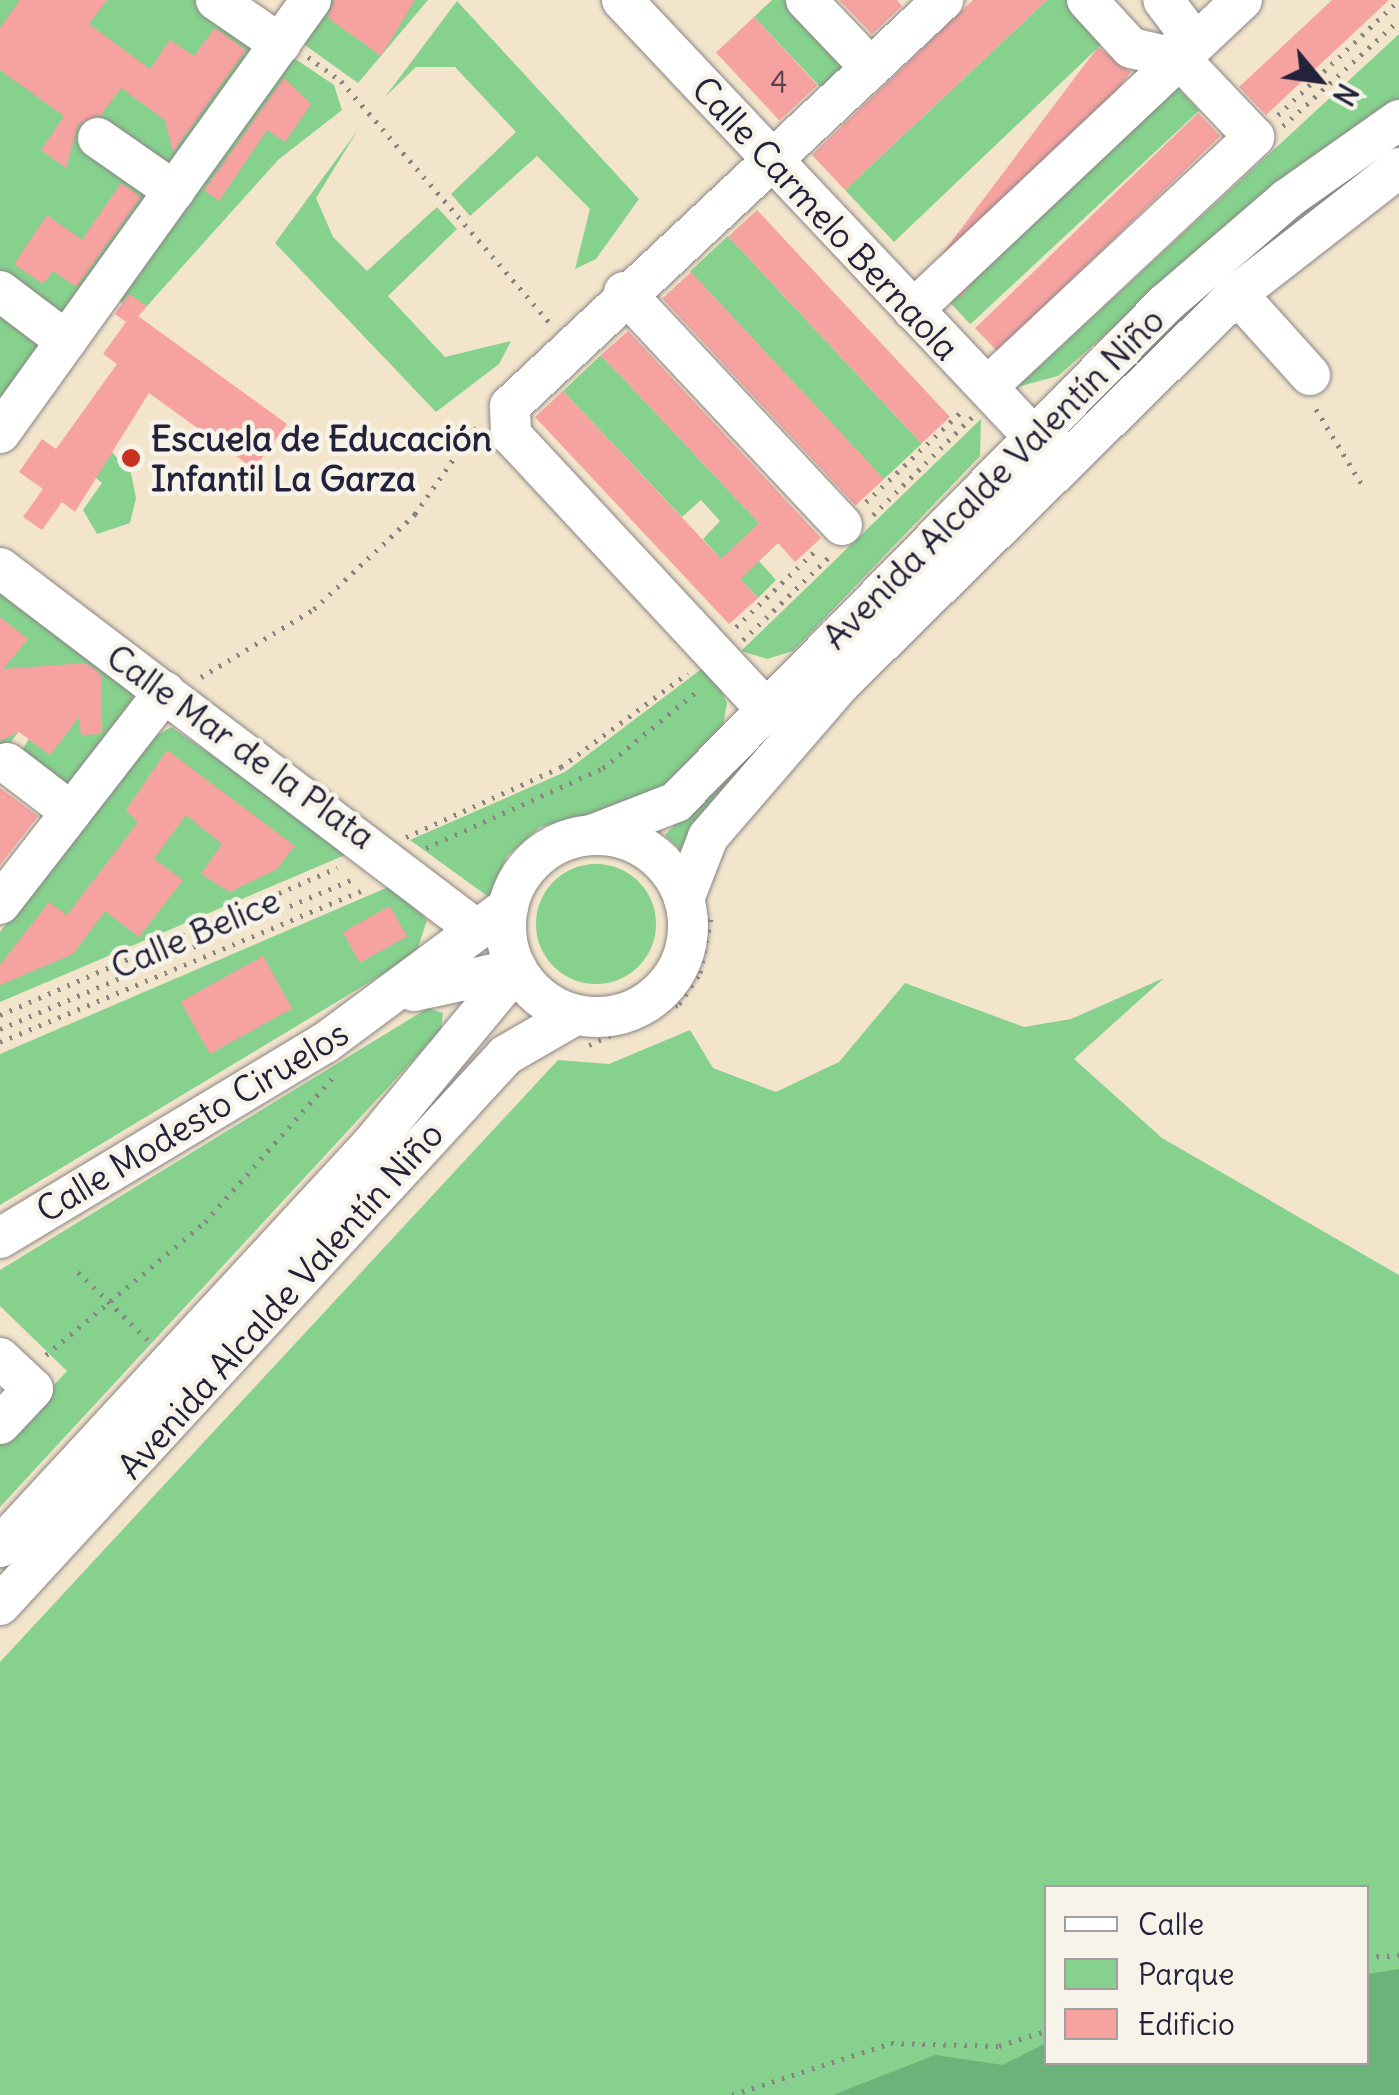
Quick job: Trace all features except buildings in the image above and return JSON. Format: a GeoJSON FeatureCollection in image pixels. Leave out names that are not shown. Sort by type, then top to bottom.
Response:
{"type":"FeatureCollection","features":[{"type":"Feature","properties":{"kind":"street"},"geometry":{"type":"LineString","coordinates":[[216,0],[281,42]]}},
{"type":"Feature","properties":{"kind":"street"},"geometry":{"type":"LineString","coordinates":[[0,432],[310,0]]}},
{"type":"Feature","properties":{"kind":"street","name":"Calle Carmelo Bernaola"},"geometry":{"type":"LineString","coordinates":[[622,0],[913,310],[998,384],[1031,434]]}},
{"type":"Feature","properties":{"kind":"street"},"geometry":{"type":"LineString","coordinates":[[806,0],[871,68]]}},
{"type":"Feature","properties":{"kind":"street"},"geometry":{"type":"LineString","coordinates":[[766,708],[710,662],[511,434],[518,392],[944,0]]}},
{"type":"Feature","properties":{"kind":"street"},"geometry":{"type":"LineString","coordinates":[[998,384],[1263,136],[1180,59],[1131,48],[1087,0]]}},
{"type":"Feature","properties":{"kind":"street"},"geometry":{"type":"LineString","coordinates":[[1163,0],[1185,29],[1180,59]]}},
{"type":"Feature","properties":{"kind":"street"},"geometry":{"type":"LineString","coordinates":[[913,310],[1242,0]]}},
{"type":"Feature","properties":{"kind":"street","name":"Avenida Alcalde Valentín Niño"},"geometry":{"type":"LineString","coordinates":[[594,834],[676,802],[1031,434],[1287,199],[1399,120]]}},
{"type":"Feature","properties":{"kind":"street"},"geometry":{"type":"LineString","coordinates":[[98,138],[174,190]]}},
{"type":"Feature","properties":{"kind":"street","name":"Avenida Alcalde Valentín Niño"},"geometry":{"type":"LineString","coordinates":[[684,900],[708,838],[840,685],[1237,294],[1399,168]]}},
{"type":"Feature","properties":{"kind":"street"},"geometry":{"type":"LineString","coordinates":[[0,291],[66,341]]}},
{"type":"Feature","properties":{"kind":"street"},"geometry":{"type":"LineString","coordinates":[[624,292],[845,535]]}},
{"type":"Feature","properties":{"kind":"street"},"geometry":{"type":"LineString","coordinates":[[1237,294],[1310,375]]}},
{"type":"Feature","properties":{"kind":"street","name":"Calle Mar de la Plata"},"geometry":{"type":"LineString","coordinates":[[0,568],[395,860],[493,918]]}},
{"type":"Feature","properties":{"kind":"street"},"geometry":{"type":"LineString","coordinates":[[0,904],[165,691]]}},
{"type":"Feature","properties":{"kind":"street"},"geometry":{"type":"LineString","coordinates":[[7,763],[71,812]]}},
{"type":"Feature","properties":{"kind":"street"},"geometry":{"type":"LineString","coordinates":[[594,834],[640,845],[684,900],[686,947],[663,989],[622,1014],[575,1014],[516,969],[493,918],[530,864],[594,834]]}},
{"type":"Feature","properties":{"kind":"street","name":"Calle Modesto Ciruelos"},"geometry":{"type":"LineString","coordinates":[[0,1238],[384,1004],[493,918]]}},
{"type":"Feature","properties":{"kind":"street","name":"Avenida Alcalde Valentín Niño"},"geometry":{"type":"LineString","coordinates":[[0,1547],[466,1037],[516,969]]}},
{"type":"Feature","properties":{"kind":"street","name":"Calle Modesto Ciruelos"},"geometry":{"type":"LineString","coordinates":[[384,1004],[431,984],[516,969]]}},
{"type":"Feature","properties":{"kind":"street"},"geometry":{"type":"LineString","coordinates":[[431,984],[457,1003],[466,1037]]}},
{"type":"Feature","properties":{"kind":"street","name":"Avenida Alcalde Valentín Niño"},"geometry":{"type":"LineString","coordinates":[[0,1605],[506,1055],[575,1014]]}},
{"type":"Feature","properties":{"kind":"street"},"geometry":{"type":"LineString","coordinates":[[0,1424],[18,1375]]}},
{"type":"Feature","properties":{"kind":"path"},"geometry":{"type":"LineString","coordinates":[[1263,136],[1399,0]]}},
{"type":"Feature","properties":{"kind":"path"},"geometry":{"type":"LineString","coordinates":[[1263,136],[1399,20]]}},
{"type":"Feature","properties":{"kind":"path"},"geometry":{"type":"LineString","coordinates":[[281,42],[341,81],[551,324]]}},
{"type":"Feature","properties":{"kind":"path"},"geometry":{"type":"LineString","coordinates":[[538,336],[564,312]]}},
{"type":"Feature","properties":{"kind":"path"},"geometry":{"type":"LineString","coordinates":[[1310,375],[1314,405],[1361,483]]}},
{"type":"Feature","properties":{"kind":"path"},"geometry":{"type":"LineString","coordinates":[[0,1029],[603,768],[998,384]]}},
{"type":"Feature","properties":{"kind":"path"},"geometry":{"type":"LineString","coordinates":[[165,691],[314,609],[415,514],[476,427],[478,415]]}},
{"type":"Feature","properties":{"kind":"path"},"geometry":{"type":"LineString","coordinates":[[476,427],[487,440]]}},
{"type":"Feature","properties":{"kind":"path"},"geometry":{"type":"LineString","coordinates":[[395,860],[561,767],[710,662]]}},
{"type":"Feature","properties":{"kind":"path","name":"Calle Belice"},"geometry":{"type":"LineString","coordinates":[[0,1015],[395,860]]}},
{"type":"Feature","properties":{"kind":"path","name":"Calle Belice"},"geometry":{"type":"LineString","coordinates":[[0,1042],[395,860]]}},
{"type":"Feature","properties":{"kind":"path"},"geometry":{"type":"LineString","coordinates":[[18,1375],[204,1222],[337,1080],[336,1060],[322,1068]]}},
{"type":"Feature","properties":{"kind":"path"},"geometry":{"type":"LineString","coordinates":[[78,1272],[110,1302]]}},
{"type":"Feature","properties":{"kind":"path"},"geometry":{"type":"LineString","coordinates":[[1369,1957],[1399,1955]]}},
{"type":"Feature","properties":{"kind":"path"},"geometry":{"type":"LineString","coordinates":[[732,2095],[890,2042],[1000,2046],[1044,2033]]}},
{"type":"Feature","properties":{"kind":"green space"},"geometry":{"type":"Polygon","coordinates":[[[0,0],[207,0],[261,37],[54,328],[0,285],[0,0]]]}},
{"type":"Feature","properties":{"kind":"green space"},"geometry":{"type":"Polygon","coordinates":[[[323,0],[428,0],[358,83],[295,38],[323,0]]]}},
{"type":"Feature","properties":{"kind":"green space"},"geometry":{"type":"Polygon","coordinates":[[[772,0],[785,0],[849,69],[825,92],[754,17],[772,0]]]}},
{"type":"Feature","properties":{"kind":"green space"},"geometry":{"type":"Polygon","coordinates":[[[1047,0],[1067,0],[1106,40],[894,242],[845,190],[1047,0]]]}},
{"type":"Feature","properties":{"kind":"green space"},"geometry":{"type":"Polygon","coordinates":[[[457,1],[639,199],[596,259],[575,269],[590,209],[537,156],[470,216],[451,194],[516,132],[455,67],[416,67],[385,97],[457,1]]]}},
{"type":"Feature","properties":{"kind":"green space"},"geometry":{"type":"Polygon","coordinates":[[[1399,34],[1399,101],[1283,179],[1058,376],[1017,387],[1399,34]]]}},
{"type":"Feature","properties":{"kind":"green space"},"geometry":{"type":"Polygon","coordinates":[[[282,50],[334,85],[342,110],[278,160],[138,316],[110,294],[282,50]]]}},
{"type":"Feature","properties":{"kind":"green space"},"geometry":{"type":"Polygon","coordinates":[[[1176,86],[1199,111],[970,324],[947,299],[1176,86]]]}},
{"type":"Feature","properties":{"kind":"green space"},"geometry":{"type":"Polygon","coordinates":[[[358,130],[316,198],[333,237],[367,271],[437,207],[457,229],[388,296],[445,357],[511,341],[499,364],[436,412],[275,243],[358,130]]]}},
{"type":"Feature","properties":{"kind":"green space"},"geometry":{"type":"Polygon","coordinates":[[[1399,138],[1252,259],[1051,448],[680,849],[665,835],[826,666],[1245,252],[1399,138]]]}},
{"type":"Feature","properties":{"kind":"green space"},"geometry":{"type":"Polygon","coordinates":[[[728,236],[922,444],[884,479],[690,271],[728,236]]]}},
{"type":"Feature","properties":{"kind":"green space"},"geometry":{"type":"Polygon","coordinates":[[[0,299],[50,334],[0,406],[0,299]]]}},
{"type":"Feature","properties":{"kind":"green space"},"geometry":{"type":"Polygon","coordinates":[[[601,355],[778,543],[759,561],[776,580],[758,598],[740,579],[758,561],[721,559],[703,539],[720,521],[701,500],[682,517],[563,391],[601,355]]]}},
{"type":"Feature","properties":{"kind":"green space"},"geometry":{"type":"Polygon","coordinates":[[[981,419],[980,456],[793,651],[767,659],[741,651],[981,419]]]}},
{"type":"Feature","properties":{"kind":"green space"},"geometry":{"type":"Polygon","coordinates":[[[109,449],[131,473],[136,498],[130,523],[97,534],[83,510],[102,483],[91,474],[109,449]]]}},
{"type":"Feature","properties":{"kind":"green space"},"geometry":{"type":"Polygon","coordinates":[[[0,587],[131,687],[133,702],[64,798],[16,761],[31,735],[22,727],[0,757],[0,587]]]}},
{"type":"Feature","properties":{"kind":"green space"},"geometry":{"type":"Polygon","coordinates":[[[708,664],[727,703],[723,726],[656,799],[540,827],[507,856],[490,898],[410,840],[565,772],[708,664]]]}},
{"type":"Feature","properties":{"kind":"green space"},"geometry":{"type":"Polygon","coordinates":[[[171,727],[352,852],[0,1002],[0,932],[146,742],[171,727]]]}},
{"type":"Feature","properties":{"kind":"green space"},"geometry":{"type":"Polygon","coordinates":[[[596,864],[619,869],[638,882],[651,901],[656,924],[651,947],[638,966],[619,979],[596,984],[573,979],[554,966],[541,947],[536,924],[541,901],[554,882],[573,869],[596,864]]]}},
{"type":"Feature","properties":{"kind":"green space"},"geometry":{"type":"Polygon","coordinates":[[[393,885],[427,920],[416,954],[0,1205],[0,1054],[393,885]]]}},
{"type":"Feature","properties":{"kind":"green space"},"geometry":{"type":"Polygon","coordinates":[[[1164,978],[1074,1059],[1162,1138],[1399,1275],[1399,2095],[0,2095],[0,1662],[558,1060],[609,1064],[690,1030],[713,1068],[776,1092],[839,1062],[905,983],[1024,1027],[1071,1019],[1164,978]]]}},
{"type":"Feature","properties":{"kind":"green space"},"geometry":{"type":"Polygon","coordinates":[[[428,1008],[443,1013],[441,1030],[0,1507],[0,1443],[67,1371],[0,1306],[0,1270],[428,1008]]]}},
{"type":"Feature","properties":{"kind":"green space"},"geometry":{"type":"Polygon","coordinates":[[[1399,1969],[1399,2095],[833,2095],[935,2055],[1003,2065],[1044,2044],[1044,2065],[1369,2065],[1369,1974],[1399,1969]]]}},
{"type":"Feature","properties":{"kind":"place","name":"Escuela de Educación Infantil La Garza"},"geometry":{"type":"Point","coordinates":[131,458]}}]}
